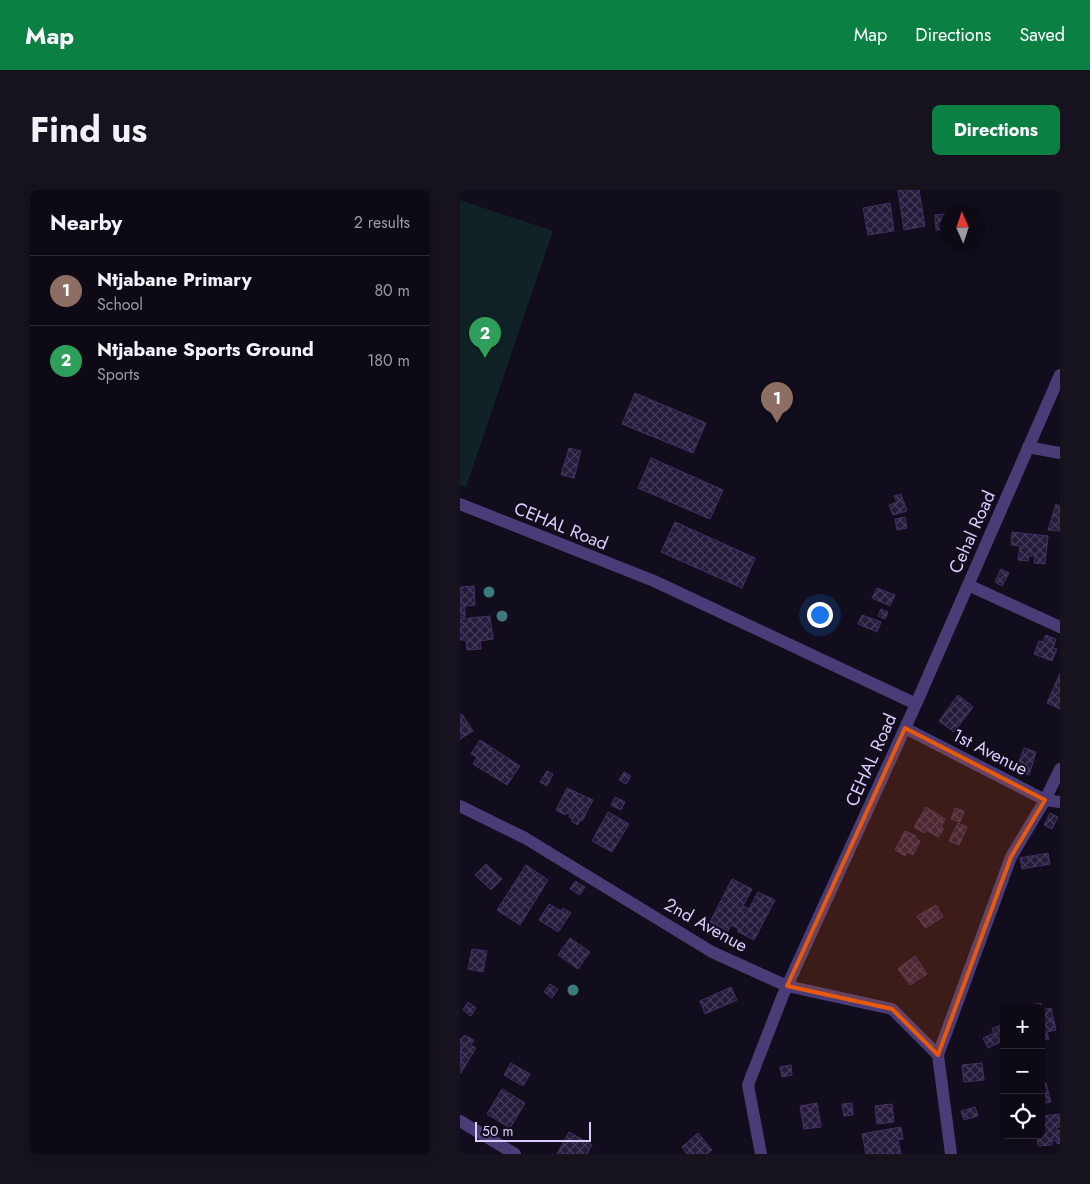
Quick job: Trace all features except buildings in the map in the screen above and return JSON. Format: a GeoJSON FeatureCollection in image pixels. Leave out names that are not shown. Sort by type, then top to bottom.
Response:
{"type":"FeatureCollection","features":[{"type":"Feature","properties":{"kind":"street","name":"Cehal Road"},"geometry":{"type":"LineString","coordinates":[[916,704],[1060,374]]}},
{"type":"Feature","properties":{"kind":"street"},"geometry":{"type":"LineString","coordinates":[[1028,447],[1060,453]]}},
{"type":"Feature","properties":{"kind":"street","name":"CEHAL Road"},"geometry":{"type":"LineString","coordinates":[[460,504],[654,582],[916,704],[787,986],[748,1085],[761,1154]]}},
{"type":"Feature","properties":{"kind":"street"},"geometry":{"type":"LineString","coordinates":[[968,585],[1060,627]]}},
{"type":"Feature","properties":{"kind":"street","name":"1st Avenue"},"geometry":{"type":"LineString","coordinates":[[905,728],[1045,800],[1060,802]]}},
{"type":"Feature","properties":{"kind":"street"},"geometry":{"type":"LineString","coordinates":[[951,1154],[938,1055],[1010,857],[1045,800],[1060,769]]}},
{"type":"Feature","properties":{"kind":"street","name":"2nd Avenue"},"geometry":{"type":"LineString","coordinates":[[460,806],[525,838],[712,952],[787,986],[892,1009],[938,1055]]}},
{"type":"Feature","properties":{"kind":"street"},"geometry":{"type":"LineString","coordinates":[[460,1121],[515,1154]]}},
{"type":"Feature","properties":{"kind":"highlighted area"},"geometry":{"type":"Polygon","coordinates":[[[905,728],[1045,800],[1011,857],[938,1055],[892,1009],[787,986],[905,728]]]}},
{"type":"Feature","properties":{"kind":"shaded area"},"geometry":{"type":"Polygon","coordinates":[[[460,200],[553,231],[466,487],[460,485],[460,200]]]}},
{"type":"Feature","properties":{"kind":"place","name":"Ntjabane Sports Ground"},"geometry":{"type":"Point","coordinates":[485,358]}},
{"type":"Feature","properties":{"kind":"place","name":"Ntjabane Primary"},"geometry":{"type":"Point","coordinates":[777,423]}}]}
